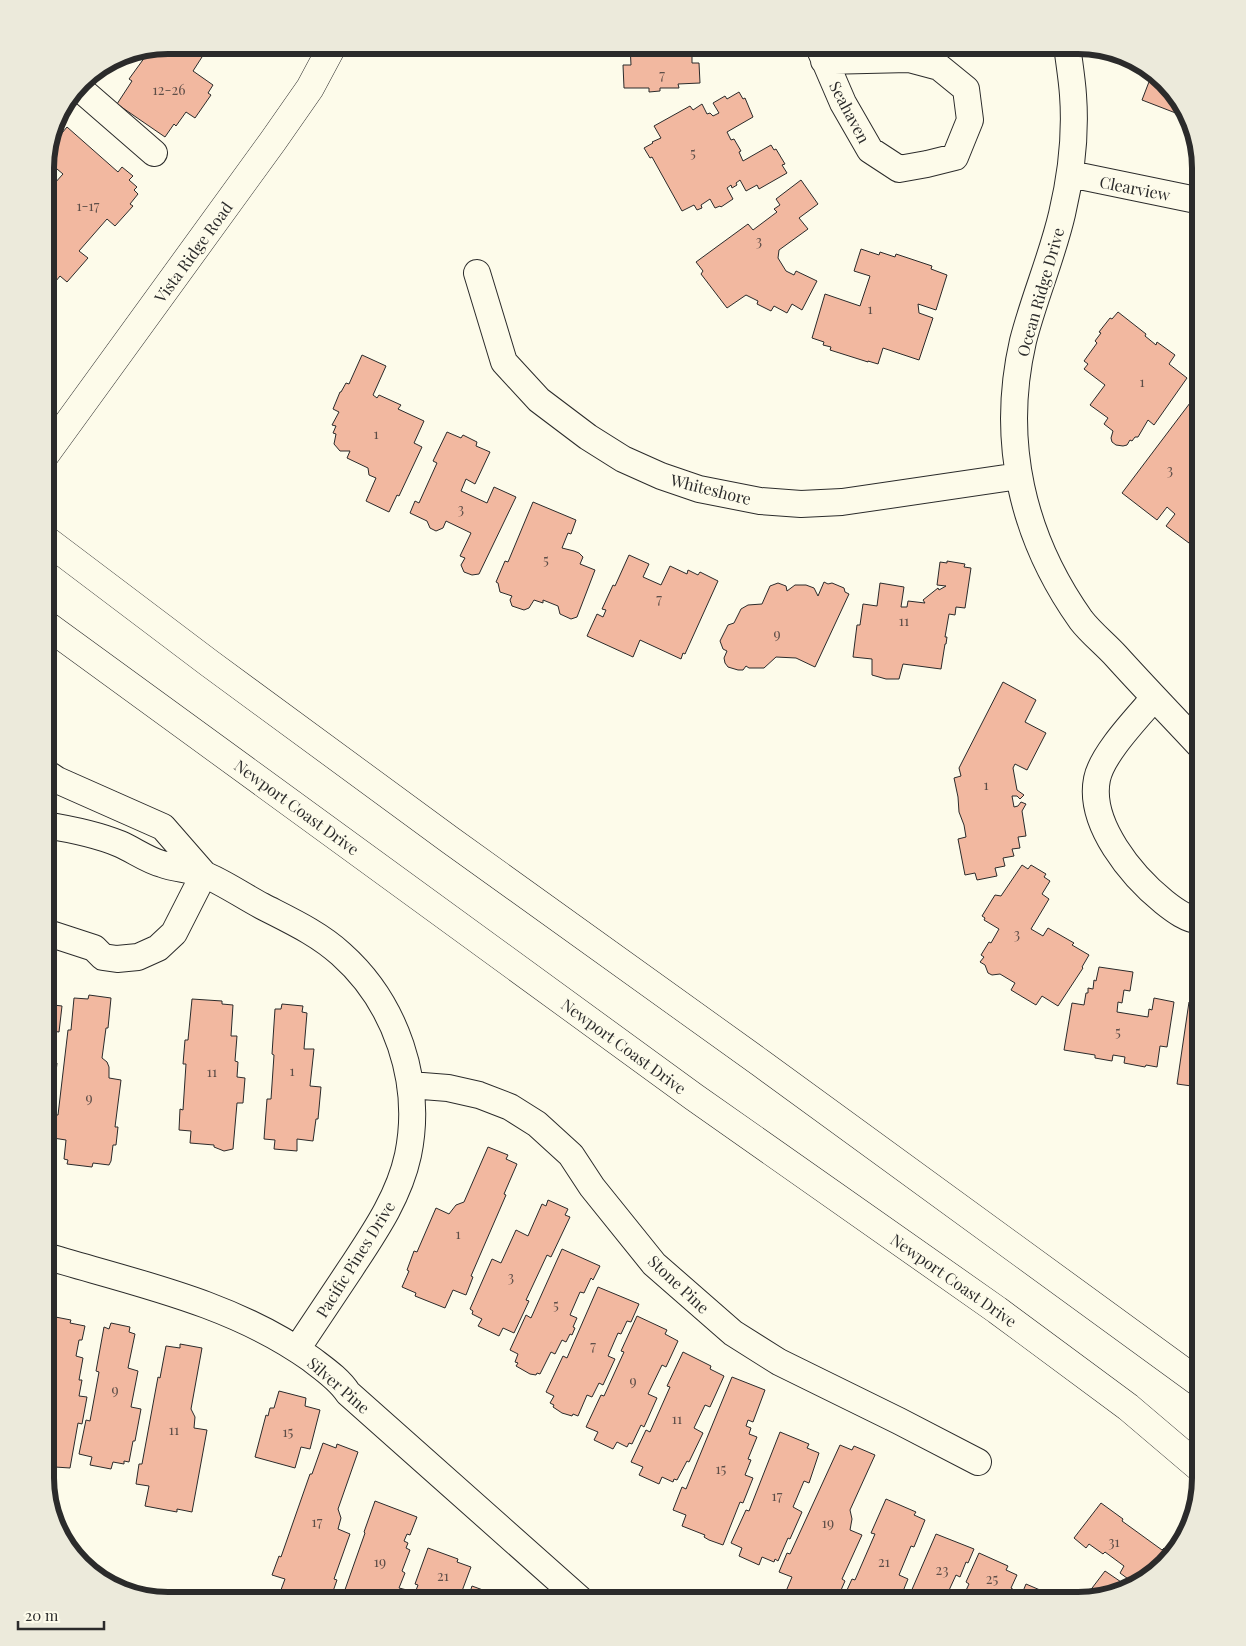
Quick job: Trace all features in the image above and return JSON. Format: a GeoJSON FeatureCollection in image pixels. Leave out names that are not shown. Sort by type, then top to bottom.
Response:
{"type":"FeatureCollection","features":[{"type":"Feature","properties":{"kind":"main road","name":"Vista Ridge Road"},"geometry":{"type":"LineString","coordinates":[[54,443],[273,142],[310,88],[328,54]]}},
{"type":"Feature","properties":{"kind":"main road"},"geometry":{"type":"LineString","coordinates":[[54,546],[209,663],[434,828],[770,1069],[1192,1377]]}},
{"type":"Feature","properties":{"kind":"main road","name":"Newport Coast Drive"},"geometry":{"type":"LineString","coordinates":[[54,631],[694,1097],[997,1310],[1128,1407],[1192,1461]]}},
{"type":"Feature","properties":{"kind":"street","name":"Seahaven"},"geometry":{"type":"LineString","coordinates":[[821,54],[843,103],[870,150],[899,169],[955,157],[970,120],[966,89],[940,67],[909,59],[836,54]]}},
{"type":"Feature","properties":{"kind":"street","name":"Ocean Ridge Drive"},"geometry":{"type":"LineString","coordinates":[[1068,54],[1073,94],[1074,135],[1070,174],[1062,215],[1023,341],[1015,391],[1014,442],[1019,476],[1024,500],[1039,548],[1054,579],[1083,622],[1192,738]]}},
{"type":"Feature","properties":{"kind":"street"},"geometry":{"type":"LineString","coordinates":[[83,92],[154,153]]}},
{"type":"Feature","properties":{"kind":"street","name":"Clearview"},"geometry":{"type":"LineString","coordinates":[[1070,174],[1192,199]]}},
{"type":"Feature","properties":{"kind":"street","name":"Whiteshore"},"geometry":{"type":"LineString","coordinates":[[477,273],[504,362],[539,400],[588,438],[660,476],[699,489],[760,501],[801,504],[842,502],[1019,476]]}},
{"type":"Feature","properties":{"kind":"street"},"geometry":{"type":"LineString","coordinates":[[1154,698],[1106,758],[1097,778],[1096,799],[1100,818],[1119,855],[1145,886],[1177,912],[1192,919]]}},
{"type":"Feature","properties":{"kind":"street","name":"Pacific Pines Drive"},"geometry":{"type":"LineString","coordinates":[[54,778],[163,827],[204,874]]}},
{"type":"Feature","properties":{"kind":"street","name":"Pacific Pines Drive"},"geometry":{"type":"LineString","coordinates":[[54,827],[83,832],[119,843],[161,864],[204,874],[314,933],[340,953],[356,970],[382,1004],[397,1034],[407,1066],[410,1085],[412,1121],[408,1155],[394,1199],[377,1229],[297,1349]]}},
{"type":"Feature","properties":{"kind":"street"},"geometry":{"type":"LineString","coordinates":[[54,935],[94,948],[104,957],[118,959],[138,957],[158,948],[174,933],[204,874]]}},
{"type":"Feature","properties":{"kind":"street","name":"Stone Pine"},"geometry":{"type":"LineString","coordinates":[[410,1085],[448,1088],[479,1095],[510,1107],[537,1124],[571,1155],[592,1187],[654,1264],[733,1333],[779,1362],[978,1462]]}},
{"type":"Feature","properties":{"kind":"street","name":"Silver Pine"},"geometry":{"type":"LineString","coordinates":[[54,1259],[212,1306],[240,1318],[297,1349],[342,1383],[348,1392],[572,1592]]}},
{"type":"Feature","properties":{"kind":"building"},"geometry":{"type":"Polygon","coordinates":[[[160,54],[197,54],[202,57],[193,71],[213,85],[208,93],[211,95],[195,118],[186,112],[165,137],[117,104],[132,81],[129,79],[145,57],[160,54]]]}},
{"type":"Feature","properties":{"kind":"building"},"geometry":{"type":"Polygon","coordinates":[[[630,54],[692,54],[692,63],[699,63],[700,83],[678,84],[679,88],[660,88],[660,91],[649,92],[649,88],[624,88],[623,65],[631,65],[630,54]]]}},
{"type":"Feature","properties":{"kind":"building"},"geometry":{"type":"Polygon","coordinates":[[[1150,79],[1169,98],[1179,114],[1142,100],[1150,79]]]}},
{"type":"Feature","properties":{"kind":"building"},"geometry":{"type":"Polygon","coordinates":[[[739,92],[743,99],[745,98],[753,117],[727,132],[731,140],[734,139],[741,151],[739,152],[743,161],[771,145],[774,150],[776,149],[785,164],[782,165],[787,173],[759,189],[757,185],[746,191],[740,180],[736,183],[737,185],[732,188],[731,185],[727,188],[733,199],[721,207],[715,208],[710,199],[701,205],[702,208],[697,210],[694,205],[682,211],[652,157],[650,158],[644,148],[661,138],[654,126],[690,106],[693,110],[702,104],[707,114],[710,113],[713,116],[719,113],[713,103],[725,96],[727,99],[739,92]]]}},
{"type":"Feature","properties":{"kind":"building"},"geometry":{"type":"Polygon","coordinates":[[[67,127],[118,172],[122,167],[133,176],[129,180],[137,187],[134,190],[138,194],[130,204],[133,206],[115,226],[107,219],[79,251],[88,258],[67,282],[60,276],[56,281],[54,279],[54,184],[63,174],[57,169],[55,172],[54,160],[58,138],[60,131],[62,133],[67,127]]]}},
{"type":"Feature","properties":{"kind":"building"},"geometry":{"type":"Polygon","coordinates":[[[801,180],[818,204],[799,218],[808,229],[779,250],[778,258],[786,271],[794,275],[796,271],[817,281],[802,310],[792,304],[787,313],[774,306],[771,311],[757,304],[758,301],[746,295],[727,308],[701,274],[703,271],[696,262],[748,224],[753,230],[777,212],[774,209],[780,205],[776,199],[801,180]]]}},
{"type":"Feature","properties":{"kind":"building"},"geometry":{"type":"Polygon","coordinates":[[[861,249],[879,255],[880,252],[895,257],[896,254],[932,266],[931,269],[947,275],[936,310],[918,304],[919,313],[933,318],[919,360],[883,348],[878,364],[868,362],[830,350],[831,347],[823,345],[824,342],[812,338],[825,294],[860,306],[870,276],[854,271],[861,249]]]}},
{"type":"Feature","properties":{"kind":"building"},"geometry":{"type":"Polygon","coordinates":[[[1118,312],[1146,334],[1145,336],[1156,345],[1157,342],[1175,355],[1169,364],[1187,378],[1154,425],[1148,420],[1138,437],[1135,437],[1132,441],[1130,440],[1127,445],[1123,446],[1112,442],[1113,431],[1104,424],[1108,418],[1090,405],[1105,385],[1084,369],[1088,364],[1084,361],[1097,343],[1095,341],[1101,333],[1099,332],[1110,318],[1112,319],[1118,312]]]}},
{"type":"Feature","properties":{"kind":"building"},"geometry":{"type":"Polygon","coordinates":[[[362,355],[386,366],[373,395],[377,398],[379,395],[401,405],[398,409],[424,421],[414,443],[422,447],[399,496],[397,495],[389,512],[366,501],[376,478],[369,475],[368,468],[347,458],[350,451],[340,451],[334,444],[336,434],[333,433],[336,426],[332,425],[339,412],[333,409],[340,392],[346,383],[349,384],[362,355]]]}},
{"type":"Feature","properties":{"kind":"building"},"geometry":{"type":"Polygon","coordinates":[[[1192,400],[1192,539],[1189,543],[1166,526],[1175,514],[1167,507],[1157,520],[1122,493],[1192,400]]]}},
{"type":"Feature","properties":{"kind":"building"},"geometry":{"type":"Polygon","coordinates":[[[447,432],[461,438],[463,435],[477,442],[476,446],[490,452],[475,484],[466,479],[461,491],[487,503],[494,487],[516,497],[479,574],[472,575],[464,572],[461,565],[465,558],[460,556],[471,533],[446,521],[443,528],[436,531],[430,528],[427,521],[410,513],[415,501],[419,503],[437,463],[433,461],[447,432]]]}},
{"type":"Feature","properties":{"kind":"building"},"geometry":{"type":"Polygon","coordinates":[[[533,502],[576,520],[571,534],[568,533],[562,548],[579,553],[583,557],[580,564],[595,570],[577,617],[571,619],[560,614],[558,606],[543,600],[543,603],[534,600],[529,608],[524,610],[512,606],[510,600],[512,596],[500,592],[496,582],[505,561],[508,562],[533,502]]]}},
{"type":"Feature","properties":{"kind":"building"},"geometry":{"type":"Polygon","coordinates":[[[629,555],[649,564],[643,577],[661,585],[670,566],[687,574],[688,570],[698,575],[700,572],[718,581],[681,659],[640,640],[633,657],[587,636],[597,614],[603,617],[606,610],[602,609],[629,555]]]}},
{"type":"Feature","properties":{"kind":"building"},"geometry":{"type":"Polygon","coordinates":[[[947,561],[965,564],[964,567],[971,568],[965,608],[956,607],[955,615],[949,614],[941,669],[903,664],[899,679],[886,679],[872,675],[872,659],[853,657],[857,625],[860,625],[863,604],[877,606],[880,583],[904,587],[901,607],[907,607],[908,601],[925,603],[923,600],[938,588],[939,590],[946,586],[937,585],[940,562],[947,563],[947,561]]]}},
{"type":"Feature","properties":{"kind":"building"},"geometry":{"type":"Polygon","coordinates":[[[824,582],[844,588],[845,592],[849,594],[815,667],[796,658],[776,657],[764,668],[749,668],[746,666],[743,670],[738,670],[728,667],[724,658],[727,651],[723,649],[720,641],[728,625],[734,623],[741,609],[748,605],[762,604],[770,586],[778,583],[786,586],[787,591],[795,585],[806,585],[814,588],[818,596],[824,582]]]}},
{"type":"Feature","properties":{"kind":"building"},"geometry":{"type":"Polygon","coordinates":[[[1003,682],[1036,700],[1025,722],[1046,733],[1027,770],[1015,764],[1013,768],[1017,790],[1024,795],[1020,799],[1017,796],[1012,796],[1014,807],[1018,806],[1021,802],[1026,804],[1022,811],[1026,836],[1018,837],[1020,848],[1012,849],[1014,856],[1003,858],[1005,866],[995,868],[997,876],[977,880],[975,873],[965,875],[958,839],[966,837],[959,812],[954,778],[961,776],[959,768],[1003,682]]]}},
{"type":"Feature","properties":{"kind":"building"},"geometry":{"type":"Polygon","coordinates":[[[1022,865],[1028,869],[1031,865],[1046,874],[1044,877],[1050,881],[1042,894],[1049,899],[1031,929],[1043,936],[1048,928],[1074,943],[1072,945],[1089,955],[1083,968],[1058,1006],[1042,996],[1036,1005],[1011,990],[1015,983],[1000,974],[992,975],[988,973],[985,965],[980,962],[984,957],[981,955],[999,929],[984,920],[985,918],[982,916],[995,895],[1001,896],[1022,865]]]}},
{"type":"Feature","properties":{"kind":"building"},"geometry":{"type":"Polygon","coordinates":[[[1099,967],[1133,972],[1130,991],[1124,990],[1122,1003],[1118,1002],[1117,1012],[1148,1017],[1149,1009],[1152,1010],[1154,998],[1174,1002],[1167,1047],[1160,1046],[1157,1067],[1124,1063],[1125,1057],[1113,1055],[1112,1061],[1095,1058],[1095,1055],[1064,1050],[1072,1003],[1084,1005],[1086,993],[1088,993],[1088,988],[1093,989],[1099,967]]]}},
{"type":"Feature","properties":{"kind":"building"},"geometry":{"type":"Polygon","coordinates":[[[89,995],[111,998],[102,1058],[109,1067],[109,1078],[121,1080],[115,1127],[118,1127],[116,1145],[113,1145],[111,1161],[109,1165],[93,1163],[92,1167],[67,1164],[68,1160],[64,1159],[66,1140],[54,1138],[68,1030],[71,1030],[74,998],[88,999],[89,995]]]}},
{"type":"Feature","properties":{"kind":"building"},"geometry":{"type":"Polygon","coordinates":[[[192,999],[222,1001],[222,1004],[233,1005],[231,1036],[237,1036],[235,1061],[238,1062],[237,1077],[245,1078],[243,1103],[237,1103],[233,1149],[224,1151],[214,1147],[214,1145],[190,1143],[191,1131],[179,1130],[180,1109],[183,1110],[186,1064],[183,1064],[185,1040],[188,1040],[192,999]]]}},
{"type":"Feature","properties":{"kind":"building"},"geometry":{"type":"Polygon","coordinates":[[[1189,1002],[1192,1002],[1192,1086],[1177,1084],[1189,1002]]]}},
{"type":"Feature","properties":{"kind":"building"},"geometry":{"type":"Polygon","coordinates":[[[282,1004],[303,1006],[302,1012],[307,1013],[304,1049],[314,1049],[310,1086],[321,1087],[318,1119],[316,1119],[313,1141],[297,1139],[297,1151],[274,1149],[275,1140],[264,1139],[267,1099],[271,1099],[275,1009],[281,1009],[282,1004]]]}},
{"type":"Feature","properties":{"kind":"building"},"geometry":{"type":"Polygon","coordinates":[[[54,1005],[62,1006],[59,1032],[54,1031],[54,1005]]]}},
{"type":"Feature","properties":{"kind":"building"},"geometry":{"type":"Polygon","coordinates":[[[54,1063],[57,1063],[54,1090],[54,1063]]]}},
{"type":"Feature","properties":{"kind":"building"},"geometry":{"type":"Polygon","coordinates":[[[488,1147],[508,1155],[506,1159],[517,1164],[504,1194],[506,1195],[471,1276],[473,1277],[466,1295],[453,1290],[445,1308],[415,1296],[416,1293],[402,1287],[409,1271],[407,1270],[414,1251],[417,1252],[436,1208],[449,1214],[456,1205],[464,1202],[488,1147]]]}},
{"type":"Feature","properties":{"kind":"building"},"geometry":{"type":"Polygon","coordinates":[[[548,1200],[568,1209],[565,1215],[570,1217],[551,1257],[547,1255],[526,1300],[529,1301],[514,1333],[503,1328],[499,1336],[478,1326],[482,1319],[472,1314],[473,1311],[470,1309],[492,1259],[501,1263],[516,1230],[528,1236],[542,1204],[546,1206],[548,1200]]]}},
{"type":"Feature","properties":{"kind":"building"},"geometry":{"type":"Polygon","coordinates":[[[562,1249],[600,1266],[593,1280],[591,1278],[584,1293],[580,1292],[570,1315],[577,1318],[572,1335],[570,1334],[566,1342],[562,1340],[555,1354],[551,1352],[540,1374],[530,1374],[516,1366],[518,1363],[515,1362],[518,1354],[510,1350],[526,1315],[531,1318],[562,1249]]]}},
{"type":"Feature","properties":{"kind":"building"},"geometry":{"type":"Polygon","coordinates":[[[598,1287],[639,1304],[631,1322],[627,1321],[621,1334],[618,1333],[608,1356],[615,1359],[603,1385],[599,1383],[592,1397],[587,1395],[578,1416],[573,1414],[572,1416],[562,1413],[553,1407],[554,1405],[550,1403],[554,1396],[546,1392],[563,1356],[567,1358],[598,1287]]]}},
{"type":"Feature","properties":{"kind":"building"},"geometry":{"type":"Polygon","coordinates":[[[637,1316],[667,1330],[665,1334],[678,1341],[666,1367],[662,1365],[648,1394],[657,1398],[644,1427],[641,1425],[632,1444],[629,1443],[627,1447],[617,1442],[613,1449],[594,1440],[598,1432],[586,1427],[601,1395],[604,1396],[624,1352],[621,1351],[637,1316]]]}},
{"type":"Feature","properties":{"kind":"building"},"geometry":{"type":"Polygon","coordinates":[[[54,1317],[71,1320],[70,1323],[85,1326],[82,1340],[79,1340],[76,1356],[83,1358],[79,1380],[82,1380],[79,1396],[87,1397],[82,1424],[78,1423],[70,1468],[55,1467],[54,1317]]]}},
{"type":"Feature","properties":{"kind":"building"},"geometry":{"type":"Polygon","coordinates":[[[111,1323],[130,1327],[129,1332],[135,1334],[128,1368],[138,1371],[131,1407],[141,1409],[129,1462],[124,1461],[124,1464],[113,1462],[111,1469],[90,1465],[92,1457],[79,1454],[86,1420],[90,1421],[99,1372],[96,1371],[104,1327],[109,1329],[111,1323]]]}},
{"type":"Feature","properties":{"kind":"building"},"geometry":{"type":"Polygon","coordinates":[[[180,1344],[202,1348],[191,1409],[195,1417],[194,1428],[207,1430],[192,1512],[177,1509],[177,1512],[145,1506],[149,1486],[136,1484],[139,1464],[142,1464],[158,1377],[160,1378],[166,1346],[180,1348],[180,1344]]]}},
{"type":"Feature","properties":{"kind":"building"},"geometry":{"type":"Polygon","coordinates":[[[683,1352],[711,1366],[710,1369],[724,1376],[710,1407],[705,1405],[694,1428],[703,1433],[689,1462],[687,1461],[677,1480],[674,1479],[673,1482],[662,1477],[659,1484],[639,1475],[643,1467],[631,1462],[646,1430],[650,1432],[670,1387],[667,1386],[683,1352]]]}},
{"type":"Feature","properties":{"kind":"building"},"geometry":{"type":"Polygon","coordinates":[[[732,1377],[765,1390],[753,1422],[748,1420],[746,1426],[751,1428],[749,1434],[757,1437],[748,1459],[751,1460],[745,1475],[753,1478],[743,1503],[740,1502],[723,1545],[709,1540],[704,1537],[705,1535],[682,1526],[686,1515],[673,1510],[682,1487],[686,1489],[732,1377]]]}},
{"type":"Feature","properties":{"kind":"building"},"geometry":{"type":"Polygon","coordinates":[[[279,1391],[306,1398],[305,1406],[320,1410],[310,1449],[301,1447],[295,1468],[255,1457],[266,1415],[268,1416],[270,1408],[274,1408],[279,1391]]]}},
{"type":"Feature","properties":{"kind":"building"},"geometry":{"type":"Polygon","coordinates":[[[780,1432],[809,1444],[807,1448],[819,1453],[809,1483],[804,1481],[793,1507],[802,1512],[790,1539],[788,1538],[778,1561],[775,1559],[774,1562],[762,1557],[759,1565],[739,1556],[742,1548],[731,1543],[746,1510],[749,1511],[780,1432]]]}},
{"type":"Feature","properties":{"kind":"building"},"geometry":{"type":"Polygon","coordinates":[[[323,1443],[336,1448],[337,1444],[358,1452],[338,1509],[341,1518],[338,1529],[350,1534],[334,1579],[337,1580],[333,1592],[280,1592],[285,1579],[272,1575],[279,1556],[281,1557],[310,1474],[312,1474],[323,1443]]]}},
{"type":"Feature","properties":{"kind":"building"},"geometry":{"type":"Polygon","coordinates":[[[840,1445],[852,1450],[854,1446],[875,1455],[850,1510],[852,1519],[850,1530],[862,1535],[842,1579],[845,1581],[840,1592],[786,1592],[792,1577],[779,1572],[787,1553],[790,1554],[840,1445]]]}},
{"type":"Feature","properties":{"kind":"building"},"geometry":{"type":"Polygon","coordinates":[[[886,1499],[916,1512],[914,1515],[925,1520],[914,1547],[911,1546],[899,1575],[908,1579],[903,1592],[846,1592],[852,1579],[855,1580],[875,1534],[871,1533],[886,1499]]]}},
{"type":"Feature","properties":{"kind":"building"},"geometry":{"type":"Polygon","coordinates":[[[375,1501],[417,1517],[410,1535],[407,1534],[404,1541],[408,1543],[406,1548],[410,1550],[402,1571],[405,1573],[399,1588],[407,1590],[406,1592],[344,1592],[375,1501]]]}},
{"type":"Feature","properties":{"kind":"building"},"geometry":{"type":"Polygon","coordinates":[[[1101,1503],[1162,1550],[1164,1548],[1167,1550],[1148,1569],[1130,1580],[1120,1573],[1124,1566],[1105,1552],[1103,1554],[1089,1544],[1086,1548],[1074,1538],[1101,1503]]]}},
{"type":"Feature","properties":{"kind":"building"},"geometry":{"type":"Polygon","coordinates":[[[936,1534],[974,1549],[960,1577],[956,1575],[948,1592],[911,1592],[936,1534]]]}},
{"type":"Feature","properties":{"kind":"building"},"geometry":{"type":"Polygon","coordinates":[[[428,1548],[458,1559],[457,1562],[471,1567],[462,1592],[415,1592],[418,1585],[415,1584],[428,1548]]]}},
{"type":"Feature","properties":{"kind":"building"},"geometry":{"type":"Polygon","coordinates":[[[979,1553],[1008,1566],[1006,1570],[1017,1575],[1011,1588],[1014,1590],[1013,1592],[965,1592],[969,1584],[966,1582],[979,1553]]]}},
{"type":"Feature","properties":{"kind":"building"},"geometry":{"type":"Polygon","coordinates":[[[1105,1571],[1123,1583],[1101,1590],[1090,1591],[1105,1571]]]}},
{"type":"Feature","properties":{"kind":"building"},"geometry":{"type":"Polygon","coordinates":[[[1026,1584],[1045,1592],[1023,1592],[1026,1584]]]}},
{"type":"Feature","properties":{"kind":"building"},"geometry":{"type":"Polygon","coordinates":[[[472,1586],[488,1592],[470,1592],[472,1586]]]}}]}
